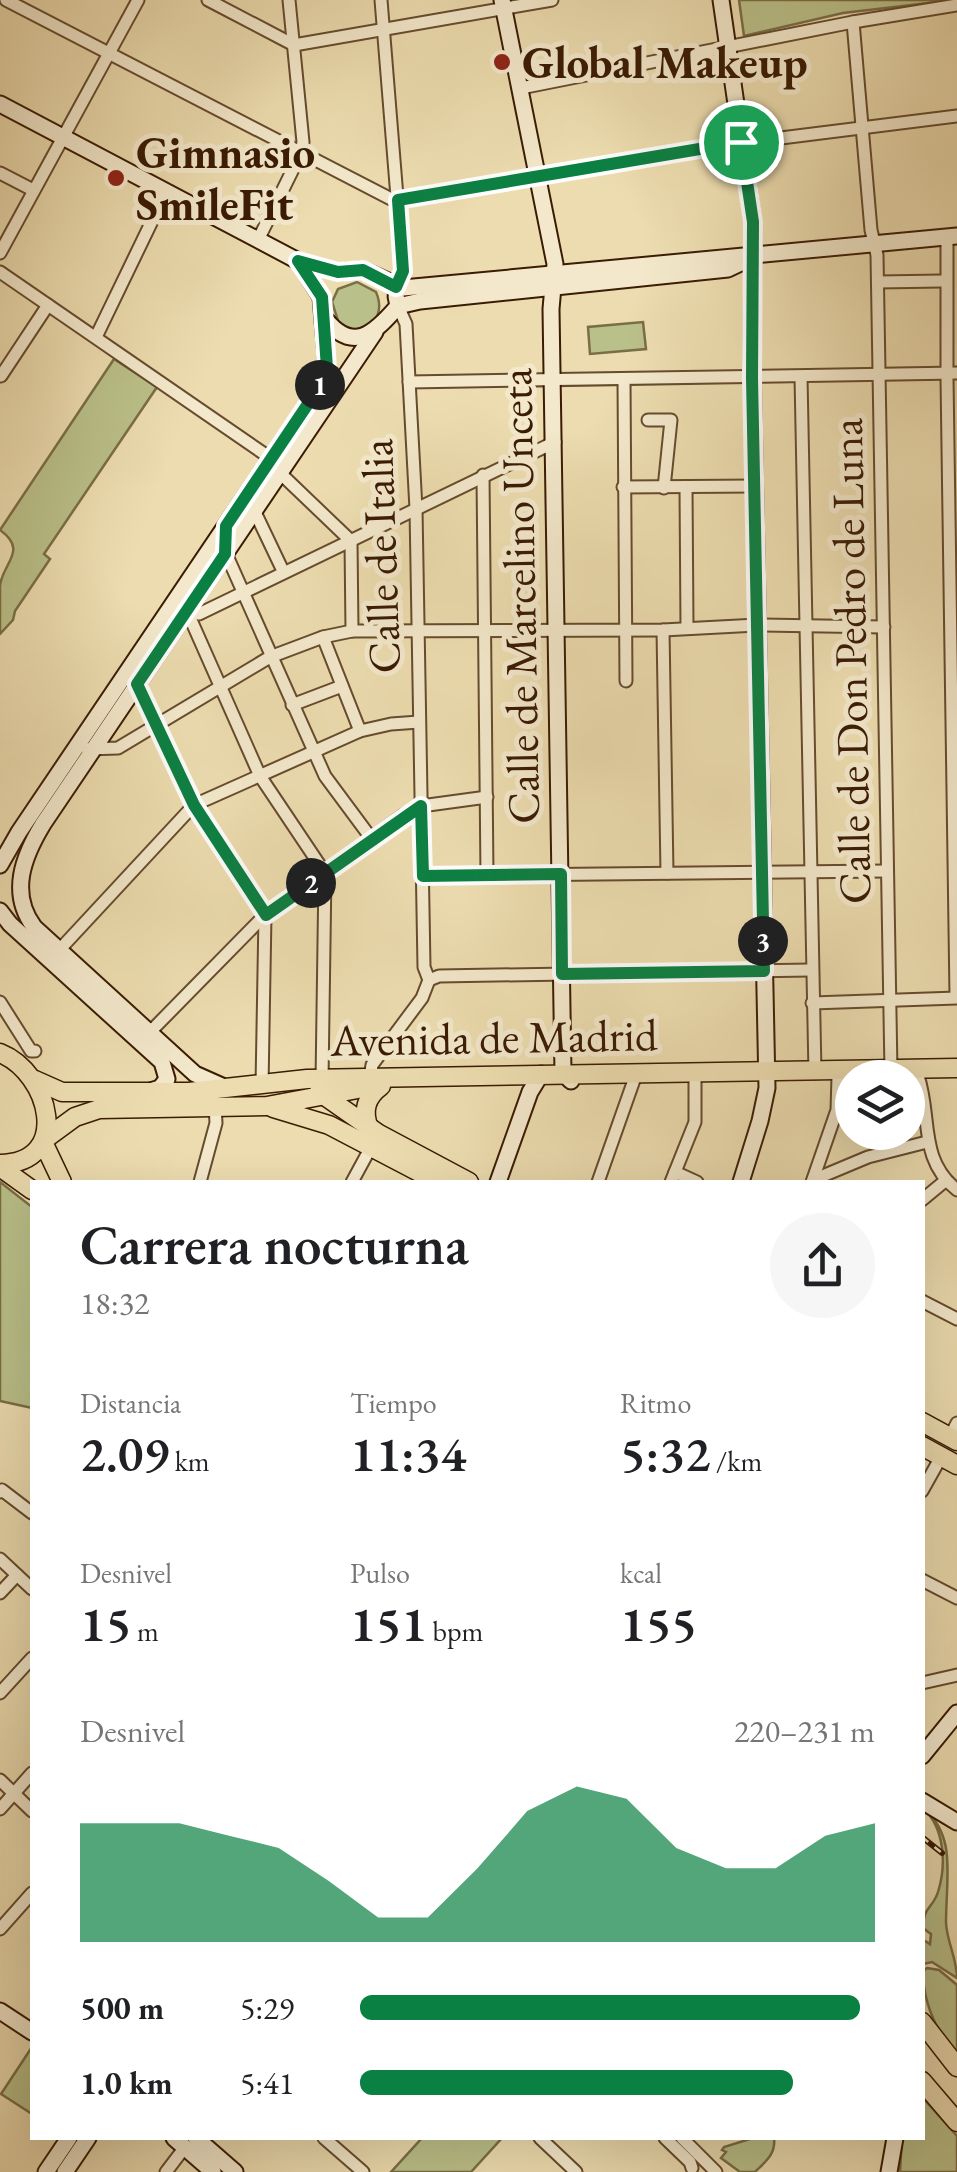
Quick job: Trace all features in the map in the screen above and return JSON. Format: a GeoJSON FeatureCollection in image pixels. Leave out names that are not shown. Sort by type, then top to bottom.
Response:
{"type":"FeatureCollection","features":[{"type":"Feature","properties":{"kind":"main road"},"geometry":{"type":"LineString","coordinates":[[721,0],[753,222],[752,378],[766,1073],[764,1105],[741,1180]]}},
{"type":"Feature","properties":{"kind":"main road","name":"Calle de Marcelino Unceta"},"geometry":{"type":"LineString","coordinates":[[503,4],[555,281],[551,309],[567,1077]]}},
{"type":"Feature","properties":{"kind":"main road"},"geometry":{"type":"LineString","coordinates":[[0,104],[298,261],[338,272],[363,270],[396,287],[728,269],[752,258],[952,237]]}},
{"type":"Feature","properties":{"kind":"main road"},"geometry":{"type":"LineString","coordinates":[[0,866],[11,830],[75,749],[324,380],[327,368],[322,297],[298,261]]}},
{"type":"Feature","properties":{"kind":"main road"},"geometry":{"type":"LineString","coordinates":[[322,297],[338,272]]}},
{"type":"Feature","properties":{"kind":"main road"},"geometry":{"type":"LineString","coordinates":[[231,1089],[200,1078],[30,921],[20,891],[22,865],[43,824],[137,684],[193,612],[254,510],[375,332],[398,306],[555,281]]}},
{"type":"Feature","properties":{"kind":"main road"},"geometry":{"type":"LineString","coordinates":[[396,287],[398,306]]}},
{"type":"Feature","properties":{"kind":"main road"},"geometry":{"type":"LineString","coordinates":[[323,316],[345,335],[360,338],[375,332]]}},
{"type":"Feature","properties":{"kind":"main road"},"geometry":{"type":"LineString","coordinates":[[11,830],[43,824]]}},
{"type":"Feature","properties":{"kind":"main road"},"geometry":{"type":"LineString","coordinates":[[0,911],[166,1067],[166,1082],[147,1092]]}},
{"type":"Feature","properties":{"kind":"main road"},"geometry":{"type":"LineString","coordinates":[[0,1053],[17,1062],[35,1080],[44,1103],[44,1141],[61,1180]]}},
{"type":"Feature","properties":{"kind":"main road","name":"Avenida de Madrid"},"geometry":{"type":"LineString","coordinates":[[925,1070],[957,1068]]}},
{"type":"Feature","properties":{"kind":"main road","name":"Avenida de Madrid"},"geometry":{"type":"LineString","coordinates":[[567,1077],[695,1079],[766,1073]]}},
{"type":"Feature","properties":{"kind":"main road","name":"Avenida de Madrid"},"geometry":{"type":"LineString","coordinates":[[814,1073],[835,1076]]}},
{"type":"Feature","properties":{"kind":"main road","name":"Avenida de Madrid"},"geometry":{"type":"LineString","coordinates":[[35,1080],[62,1092],[147,1092],[231,1089],[284,1082],[323,1087],[375,1082],[835,1073]]}},
{"type":"Feature","properties":{"kind":"main road","name":"Avenida de Madrid"},"geometry":{"type":"LineString","coordinates":[[925,1076],[957,1076]]}},
{"type":"Feature","properties":{"kind":"main road"},"geometry":{"type":"LineString","coordinates":[[499,1180],[537,1078]]}},
{"type":"Feature","properties":{"kind":"main road"},"geometry":{"type":"LineString","coordinates":[[370,1138],[366,1105],[375,1082]]}},
{"type":"Feature","properties":{"kind":"main road"},"geometry":{"type":"LineString","coordinates":[[323,1087],[370,1138],[435,1180]]}},
{"type":"Feature","properties":{"kind":"main road","name":"Avenida de Madrid"},"geometry":{"type":"LineString","coordinates":[[0,1165],[26,1158],[75,1117],[99,1109],[267,1106],[323,1087]]}},
{"type":"Feature","properties":{"kind":"main road"},"geometry":{"type":"LineString","coordinates":[[267,1106],[370,1138],[464,1180]]}},
{"type":"Feature","properties":{"kind":"main road"},"geometry":{"type":"LineString","coordinates":[[0,1165],[30,1188]]}},
{"type":"Feature","properties":{"kind":"main road"},"geometry":{"type":"LineString","coordinates":[[925,1423],[954,1434]]}},
{"type":"Feature","properties":{"kind":"main road"},"geometry":{"type":"LineString","coordinates":[[925,1448],[949,1461]]}},
{"type":"Feature","properties":{"kind":"main road"},"geometry":{"type":"LineString","coordinates":[[925,1752],[957,1714]]}},
{"type":"Feature","properties":{"kind":"main road"},"geometry":{"type":"LineString","coordinates":[[925,1804],[957,1822]]}},
{"type":"Feature","properties":{"kind":"main road"},"geometry":{"type":"LineString","coordinates":[[0,2011],[30,2031]]}},
{"type":"Feature","properties":{"kind":"main road"},"geometry":{"type":"LineString","coordinates":[[925,2026],[954,2064]]}},
{"type":"Feature","properties":{"kind":"main road"},"geometry":{"type":"LineString","coordinates":[[925,2085],[957,2122]]}},
{"type":"Feature","properties":{"kind":"main road"},"geometry":{"type":"LineString","coordinates":[[46,2172],[68,2140]]}},
{"type":"Feature","properties":{"kind":"main road"},"geometry":{"type":"LineString","coordinates":[[65,2172],[87,2140]]}},
{"type":"Feature","properties":{"kind":"main road"},"geometry":{"type":"LineString","coordinates":[[185,2141],[213,2172]]}},
{"type":"Feature","properties":{"kind":"main road"},"geometry":{"type":"LineString","coordinates":[[185,2141],[235,2172]]}},
{"type":"Feature","properties":{"kind":"main road"},"geometry":{"type":"LineString","coordinates":[[890,2172],[894,2142]]}},
{"type":"Feature","properties":{"kind":"street"},"geometry":{"type":"LineString","coordinates":[[6,0],[378,195],[398,200],[741,142],[957,116]]}},
{"type":"Feature","properties":{"kind":"street"},"geometry":{"type":"LineString","coordinates":[[0,253],[138,0]]}},
{"type":"Feature","properties":{"kind":"street"},"geometry":{"type":"LineString","coordinates":[[208,0],[294,44],[384,31],[503,4],[552,0]]}},
{"type":"Feature","properties":{"kind":"street"},"geometry":{"type":"LineString","coordinates":[[258,240],[301,153],[289,0]]}},
{"type":"Feature","properties":{"kind":"street"},"geometry":{"type":"LineString","coordinates":[[381,0],[403,271],[396,287]]}},
{"type":"Feature","properties":{"kind":"street"},"geometry":{"type":"LineString","coordinates":[[521,88],[957,5]]}},
{"type":"Feature","properties":{"kind":"street","name":"Calle de Don Pedro de Luna"},"geometry":{"type":"LineString","coordinates":[[852,22],[878,282],[891,1060]]}},
{"type":"Feature","properties":{"kind":"street"},"geometry":{"type":"LineString","coordinates":[[0,173],[33,190]]}},
{"type":"Feature","properties":{"kind":"street"},"geometry":{"type":"LineString","coordinates":[[96,337],[166,192]]}},
{"type":"Feature","properties":{"kind":"street"},"geometry":{"type":"LineString","coordinates":[[952,237],[957,1012]]}},
{"type":"Feature","properties":{"kind":"street"},"geometry":{"type":"LineString","coordinates":[[0,272],[262,453]]}},
{"type":"Feature","properties":{"kind":"street"},"geometry":{"type":"LineString","coordinates":[[878,282],[942,281]]}},
{"type":"Feature","properties":{"kind":"street"},"geometry":{"type":"LineString","coordinates":[[1,376],[48,305]]}},
{"type":"Feature","properties":{"kind":"street","name":"Calle de Italia"},"geometry":{"type":"LineString","coordinates":[[398,306],[406,318],[416,509],[424,968],[428,980]]}},
{"type":"Feature","properties":{"kind":"street"},"geometry":{"type":"LineString","coordinates":[[409,382],[950,373]]}},
{"type":"Feature","properties":{"kind":"street"},"geometry":{"type":"LineString","coordinates":[[801,378],[814,1073]]}},
{"type":"Feature","properties":{"kind":"street"},"geometry":{"type":"LineString","coordinates":[[624,379],[626,680]]}},
{"type":"Feature","properties":{"kind":"street"},"geometry":{"type":"LineString","coordinates":[[648,420],[671,420],[664,488]]}},
{"type":"Feature","properties":{"kind":"street"},"geometry":{"type":"LineString","coordinates":[[323,1087],[325,872],[260,776],[193,612],[352,541],[555,442]]}},
{"type":"Feature","properties":{"kind":"street"},"geometry":{"type":"LineString","coordinates":[[280,473],[352,541],[352,631]]}},
{"type":"Feature","properties":{"kind":"street"},"geometry":{"type":"LineString","coordinates":[[483,474],[488,875]]}},
{"type":"Feature","properties":{"kind":"street"},"geometry":{"type":"LineString","coordinates":[[623,487],[754,486]]}},
{"type":"Feature","properties":{"kind":"street"},"geometry":{"type":"LineString","coordinates":[[686,487],[688,627]]}},
{"type":"Feature","properties":{"kind":"street"},"geometry":{"type":"LineString","coordinates":[[254,510],[283,571]]}},
{"type":"Feature","properties":{"kind":"street"},"geometry":{"type":"LineString","coordinates":[[226,526],[225,554],[325,776],[372,838]]}},
{"type":"Feature","properties":{"kind":"street"},"geometry":{"type":"LineString","coordinates":[[75,749],[116,748],[270,658],[324,637],[352,631],[884,627]]}},
{"type":"Feature","properties":{"kind":"street"},"geometry":{"type":"LineString","coordinates":[[663,630],[667,873]]}},
{"type":"Feature","properties":{"kind":"street"},"geometry":{"type":"LineString","coordinates":[[324,637],[360,731]]}},
{"type":"Feature","properties":{"kind":"street"},"geometry":{"type":"LineString","coordinates":[[137,684],[194,805],[266,915],[262,1086]]}},
{"type":"Feature","properties":{"kind":"street"},"geometry":{"type":"LineString","coordinates":[[292,705],[342,686]]}},
{"type":"Feature","properties":{"kind":"street"},"geometry":{"type":"LineString","coordinates":[[62,971],[60,952],[194,805],[360,731],[419,722]]}},
{"type":"Feature","properties":{"kind":"street"},"geometry":{"type":"LineString","coordinates":[[108,1013],[135,1030],[148,1032],[266,915],[372,838],[421,806],[488,797]]}},
{"type":"Feature","properties":{"kind":"street"},"geometry":{"type":"LineString","coordinates":[[423,876],[887,871]]}},
{"type":"Feature","properties":{"kind":"street"},"geometry":{"type":"LineString","coordinates":[[375,1082],[373,1063],[422,998],[428,980],[439,976],[812,970]]}},
{"type":"Feature","properties":{"kind":"street"},"geometry":{"type":"LineString","coordinates":[[812,1002],[957,998]]}},
{"type":"Feature","properties":{"kind":"street"},"geometry":{"type":"LineString","coordinates":[[0,1002],[31,1051],[35,1051]]}},
{"type":"Feature","properties":{"kind":"street"},"geometry":{"type":"LineString","coordinates":[[673,1177],[696,1122],[695,1079]]}},
{"type":"Feature","properties":{"kind":"street"},"geometry":{"type":"LineString","coordinates":[[599,1180],[634,1080]]}},
{"type":"Feature","properties":{"kind":"street"},"geometry":{"type":"LineString","coordinates":[[201,1180],[215,1126],[214,1106]]}},
{"type":"Feature","properties":{"kind":"street"},"geometry":{"type":"LineString","coordinates":[[812,1180],[835,1118]]}},
{"type":"Feature","properties":{"kind":"street"},"geometry":{"type":"LineString","coordinates":[[925,1134],[945,1181],[957,1190]]}},
{"type":"Feature","properties":{"kind":"street"},"geometry":{"type":"LineString","coordinates":[[353,1180],[370,1138]]}},
{"type":"Feature","properties":{"kind":"street"},"geometry":{"type":"LineString","coordinates":[[814,1180],[868,1157],[926,1142]]}},
{"type":"Feature","properties":{"kind":"street"},"geometry":{"type":"LineString","coordinates":[[925,1198],[945,1181]]}},
{"type":"Feature","properties":{"kind":"street"},"geometry":{"type":"LineString","coordinates":[[925,1303],[957,1320]]}},
{"type":"Feature","properties":{"kind":"street"},"geometry":{"type":"LineString","coordinates":[[925,1488],[949,1461]]}},
{"type":"Feature","properties":{"kind":"street"},"geometry":{"type":"LineString","coordinates":[[4,1493],[30,1512]]}},
{"type":"Feature","properties":{"kind":"street"},"geometry":{"type":"LineString","coordinates":[[4,1493],[30,1522]]}},
{"type":"Feature","properties":{"kind":"street"},"geometry":{"type":"LineString","coordinates":[[0,1559],[30,1587]]}},
{"type":"Feature","properties":{"kind":"street"},"geometry":{"type":"LineString","coordinates":[[0,1593],[17,1575]]}},
{"type":"Feature","properties":{"kind":"street"},"geometry":{"type":"LineString","coordinates":[[925,1582],[957,1598]]}},
{"type":"Feature","properties":{"kind":"street"},"geometry":{"type":"LineString","coordinates":[[0,1693],[30,1660]]}},
{"type":"Feature","properties":{"kind":"street"},"geometry":{"type":"LineString","coordinates":[[925,1682],[957,1675]]}},
{"type":"Feature","properties":{"kind":"street"},"geometry":{"type":"LineString","coordinates":[[0,1808],[30,1775]]}},
{"type":"Feature","properties":{"kind":"street"},"geometry":{"type":"LineString","coordinates":[[0,1780],[30,1808]]}},
{"type":"Feature","properties":{"kind":"street"},"geometry":{"type":"LineString","coordinates":[[0,1929],[30,1895]]}},
{"type":"Feature","properties":{"kind":"street"},"geometry":{"type":"LineString","coordinates":[[326,2140],[363,2172]]}},
{"type":"Feature","properties":{"kind":"street"},"geometry":{"type":"LineString","coordinates":[[542,2140],[576,2172]]}},
{"type":"Feature","properties":{"kind":"street"},"geometry":{"type":"LineString","coordinates":[[666,2140],[690,2162],[691,2170],[713,2168]]}},
{"type":"Feature","properties":{"kind":"street"},"geometry":{"type":"LineString","coordinates":[[684,2140],[713,2168]]}},
{"type":"Feature","properties":{"kind":"street"},"geometry":{"type":"LineString","coordinates":[[166,2172],[185,2141]]}},
{"type":"Feature","properties":{"kind":"green space"},"geometry":{"type":"Polygon","coordinates":[[[739,0],[954,0],[843,13],[744,36],[739,0]]]}},
{"type":"Feature","properties":{"kind":"green space"},"geometry":{"type":"Polygon","coordinates":[[[357,282],[376,292],[379,310],[371,324],[357,329],[339,324],[332,302],[338,289],[357,282]]]}},
{"type":"Feature","properties":{"kind":"green space"},"geometry":{"type":"Polygon","coordinates":[[[643,322],[646,349],[590,354],[588,327],[643,322]]]}},
{"type":"Feature","properties":{"kind":"green space"},"geometry":{"type":"Polygon","coordinates":[[[114,359],[157,387],[44,554],[50,559],[13,620],[0,634],[0,586],[13,544],[0,530],[114,359]]]}},
{"type":"Feature","properties":{"kind":"green space"},"geometry":{"type":"Polygon","coordinates":[[[0,1182],[30,1205],[30,1408],[0,1401],[0,1182]]]}},
{"type":"Feature","properties":{"kind":"green space"},"geometry":{"type":"Polygon","coordinates":[[[925,1810],[934,1819],[945,1844],[946,1923],[957,1978],[932,1962],[925,1964],[925,1941],[930,1944],[931,1934],[925,1930],[925,1915],[938,1892],[943,1858],[925,1810]]]}},
{"type":"Feature","properties":{"kind":"green space"},"geometry":{"type":"Polygon","coordinates":[[[925,1970],[939,1970],[957,1985],[957,2056],[928,2006],[925,1970]]]}},
{"type":"Feature","properties":{"kind":"green space"},"geometry":{"type":"Polygon","coordinates":[[[30,2050],[30,2113],[1,2094],[30,2050]]]}},
{"type":"Feature","properties":{"kind":"green space"},"geometry":{"type":"Polygon","coordinates":[[[925,2100],[957,2136],[957,2172],[900,2172],[902,2140],[925,2140],[925,2100]]]}},
{"type":"Feature","properties":{"kind":"green space"},"geometry":{"type":"Polygon","coordinates":[[[420,2140],[500,2140],[471,2172],[391,2172],[420,2140]]]}},
{"type":"Feature","properties":{"kind":"green space"},"geometry":{"type":"Polygon","coordinates":[[[747,2140],[774,2140],[772,2153],[755,2172],[740,2172],[721,2158],[726,2152],[724,2147],[747,2140]]]}},
{"type":"Feature","properties":{"kind":"railway"},"geometry":{"type":"LineString","coordinates":[[925,1839],[942,1853]]}},
{"type":"Feature","properties":{"kind":"place","name":"Global Makeup"},"geometry":{"type":"Point","coordinates":[502,62]}},
{"type":"Feature","properties":{"kind":"place","name":"Gimnasio SmileFit"},"geometry":{"type":"Point","coordinates":[116,178]}},
{"type":"Feature","properties":{"kind":"route"},"geometry":{"type":"LineString","coordinates":[[741,142],[753,222],[752,378],[764,971],[562,974],[561,874],[423,876],[421,806],[266,915],[194,805],[137,684],[225,554],[226,526],[324,380],[327,368],[322,297],[298,261],[338,272],[363,270],[396,287],[403,271],[398,200],[741,142]]}}]}
